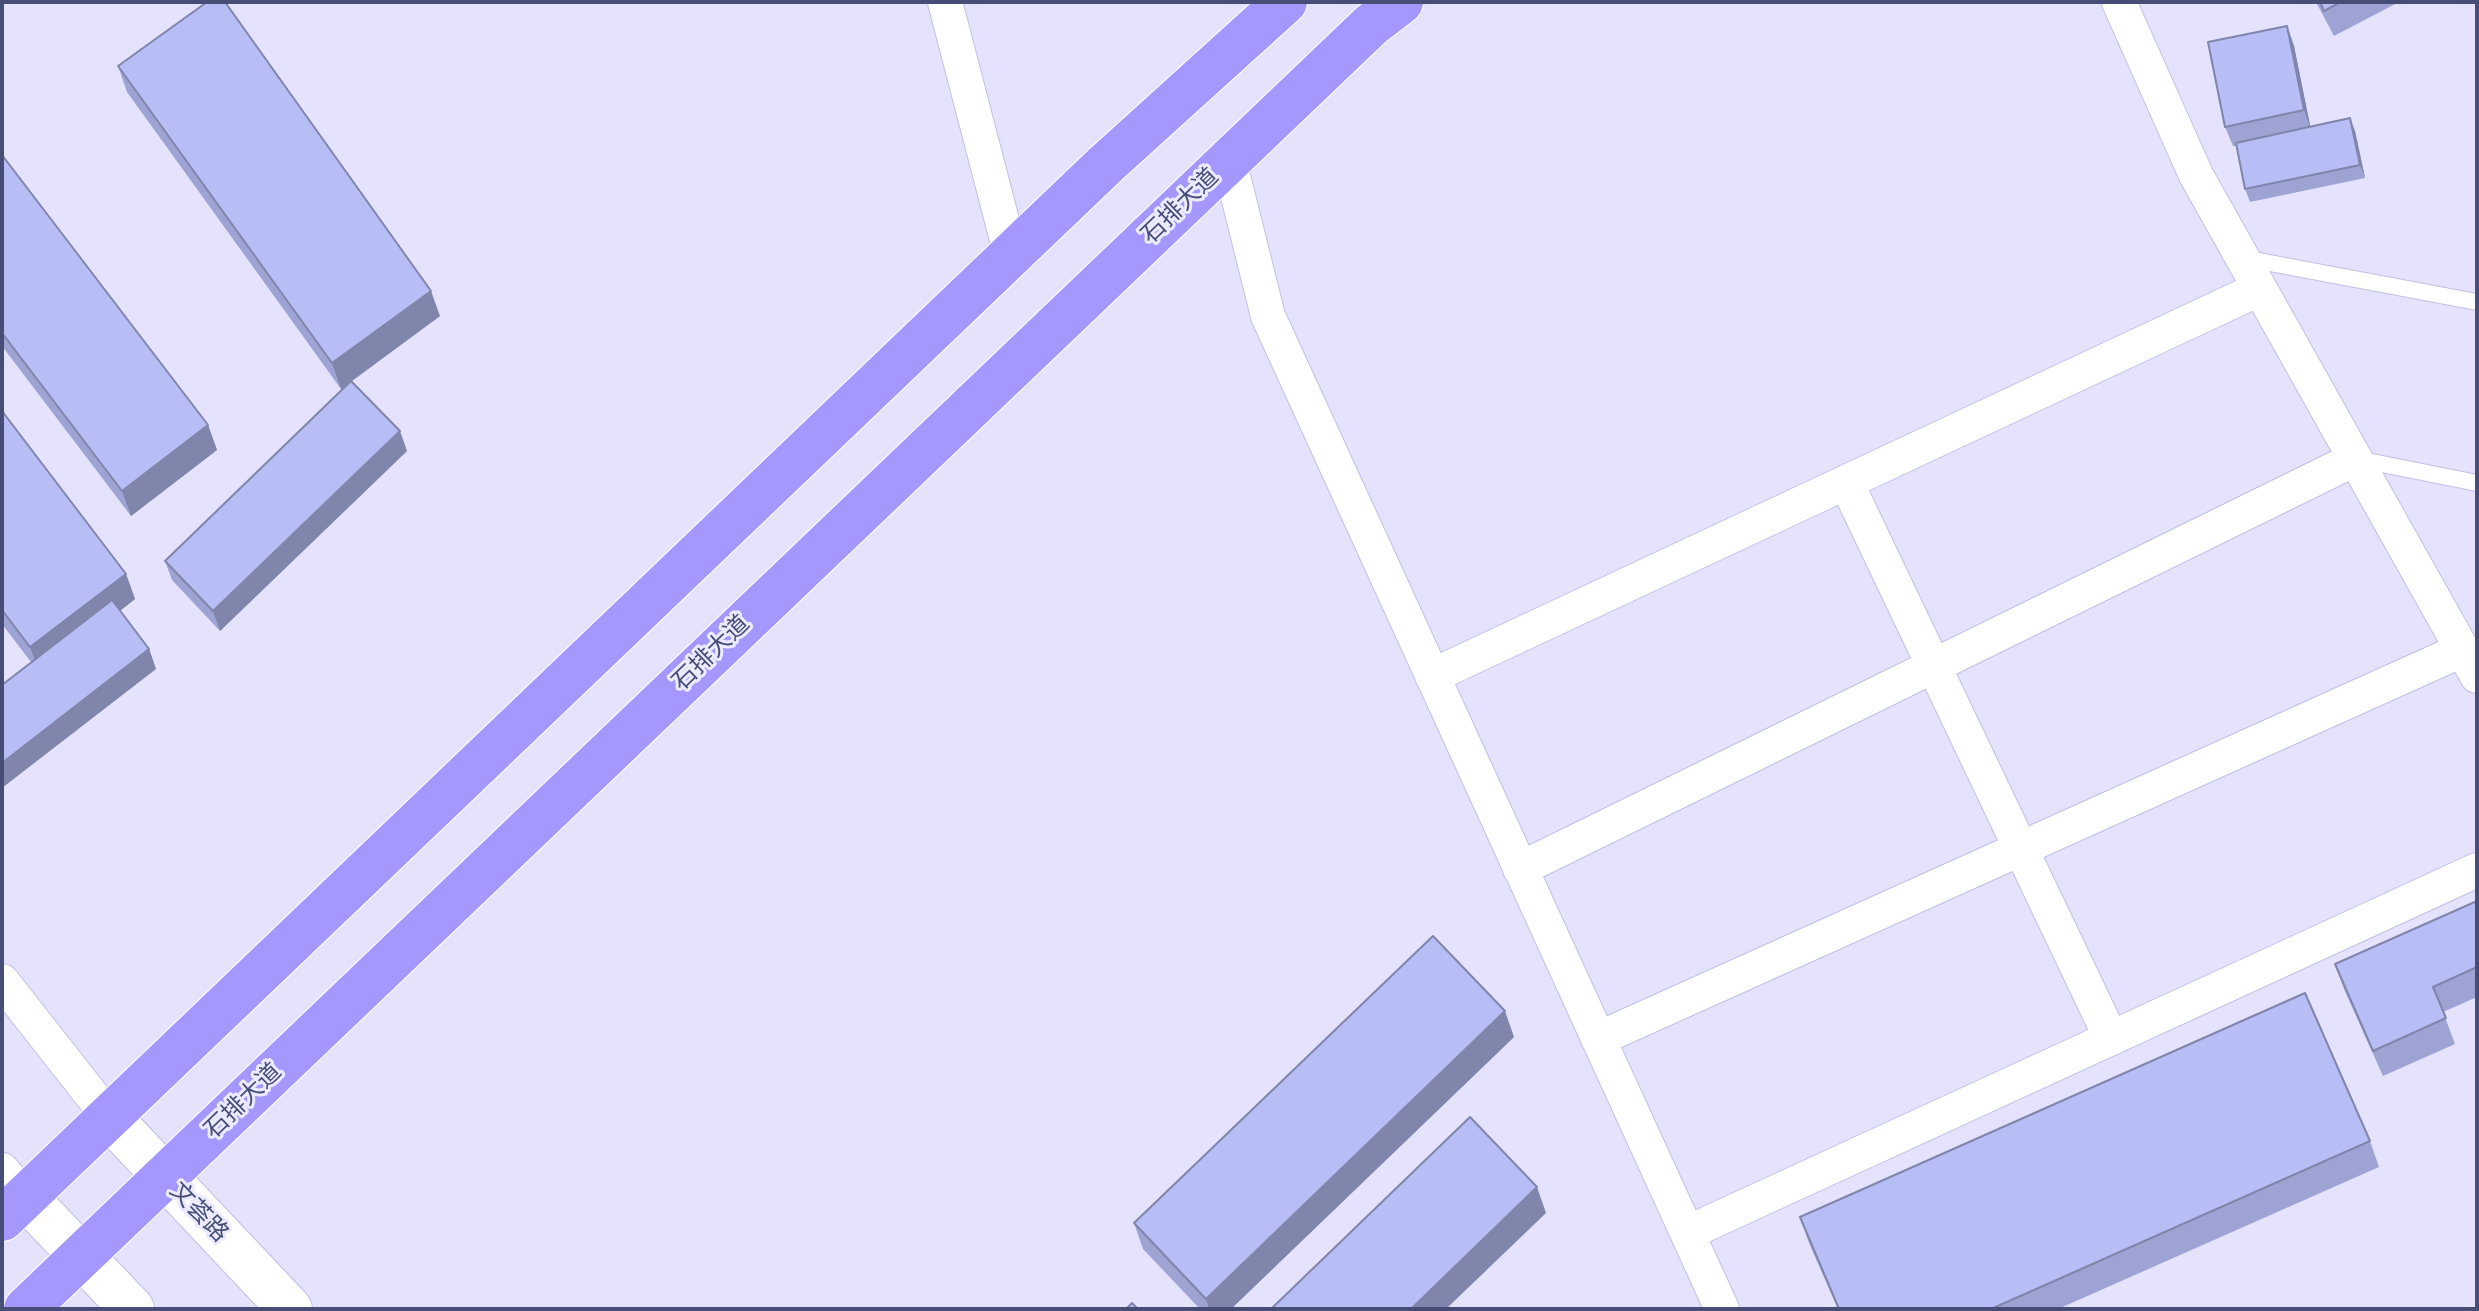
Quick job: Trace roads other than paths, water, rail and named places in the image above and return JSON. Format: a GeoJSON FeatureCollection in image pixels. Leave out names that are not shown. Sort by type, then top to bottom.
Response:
{"type":"FeatureCollection","features":[{"type":"Feature","properties":{"kind":"main road"},"geometry":{"type":"LineString","coordinates":[[132,1309],[81,1256],[10,1195],[108,1116],[1011,255],[1285,2]]}},
{"type":"Feature","properties":{"kind":"main road","name":"石排大道"},"geometry":{"type":"LineString","coordinates":[[26,1309],[1371,25],[1401,2]]}},
{"type":"Feature","properties":{"kind":"main road","name":"文荟路"},"geometry":{"type":"LineString","coordinates":[[108,1116],[290,1309]]}},
{"type":"Feature","properties":{"kind":"street"},"geometry":{"type":"LineString","coordinates":[[945,2],[1011,255]]}},
{"type":"Feature","properties":{"kind":"street"},"geometry":{"type":"LineString","coordinates":[[1598,1039],[2021,849],[2469,663],[2196,175],[2119,2]]}},
{"type":"Feature","properties":{"kind":"street"},"geometry":{"type":"LineString","coordinates":[[1229,160],[1268,316],[1722,1309]]}},
{"type":"Feature","properties":{"kind":"street"},"geometry":{"type":"LineString","coordinates":[[1432,676],[2259,289]]}},
{"type":"Feature","properties":{"kind":"street"},"geometry":{"type":"LineString","coordinates":[[1520,869],[2355,459]]}},
{"type":"Feature","properties":{"kind":"street"},"geometry":{"type":"LineString","coordinates":[[1846,482],[2111,1038]]}},
{"type":"Feature","properties":{"kind":"street"},"geometry":{"type":"LineString","coordinates":[[1687,1233],[2477,870]]}},
{"type":"Feature","properties":{"kind":"street"},"geometry":{"type":"LineString","coordinates":[[2,981],[108,1116]]}},
{"type":"Feature","properties":{"kind":"lane"},"geometry":{"type":"LineString","coordinates":[[2242,258],[2477,302]]}},
{"type":"Feature","properties":{"kind":"lane"},"geometry":{"type":"LineString","coordinates":[[2355,459],[2477,483]]}}]}
